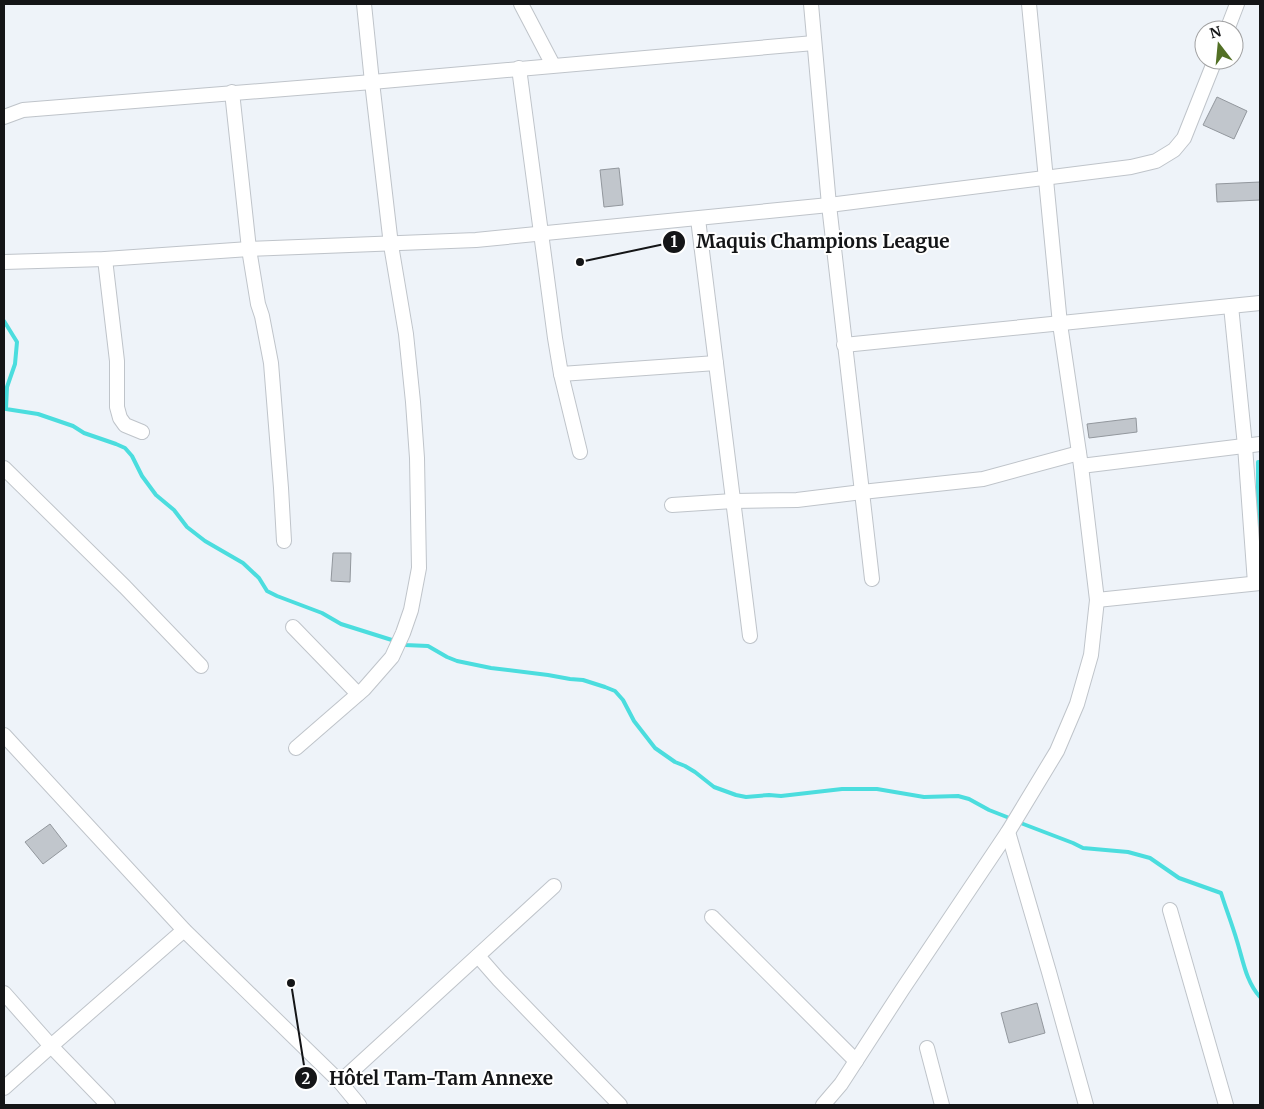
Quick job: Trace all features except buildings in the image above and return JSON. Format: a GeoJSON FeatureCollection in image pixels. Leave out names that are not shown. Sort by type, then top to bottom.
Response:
{"type":"FeatureCollection","features":[{"type":"Feature","properties":{"kind":"street"},"geometry":{"type":"LineString","coordinates":[[296,748],[358,694],[392,657],[403,633],[410,610],[419,568],[417,458],[413,402],[406,334],[391,244],[364,4]]}},
{"type":"Feature","properties":{"kind":"street"},"geometry":{"type":"LineString","coordinates":[[521,4],[553,65]]}},
{"type":"Feature","properties":{"kind":"street"},"geometry":{"type":"LineString","coordinates":[[811,4],[829,205],[872,579]]}},
{"type":"Feature","properties":{"kind":"street"},"geometry":{"type":"LineString","coordinates":[[823,1105],[841,1084],[1009,830],[1057,751],[1077,704],[1091,655],[1097,600],[1080,460],[1060,324],[1029,4]]}},
{"type":"Feature","properties":{"kind":"street"},"geometry":{"type":"LineString","coordinates":[[1231,20],[1237,4]]}},
{"type":"Feature","properties":{"kind":"street"},"geometry":{"type":"LineString","coordinates":[[4,117],[23,110],[372,82],[814,43]]}},
{"type":"Feature","properties":{"kind":"street"},"geometry":{"type":"LineString","coordinates":[[520,68],[561,374],[580,452]]}},
{"type":"Feature","properties":{"kind":"street"},"geometry":{"type":"LineString","coordinates":[[4,262],[105,259],[249,249],[476,240],[829,205],[1131,167],[1156,161],[1174,150],[1184,138],[1211,70]]}},
{"type":"Feature","properties":{"kind":"street"},"geometry":{"type":"LineString","coordinates":[[232,92],[249,249],[258,304],[271,363],[284,541]]}},
{"type":"Feature","properties":{"kind":"street"},"geometry":{"type":"LineString","coordinates":[[698,218],[750,636]]}},
{"type":"Feature","properties":{"kind":"street"},"geometry":{"type":"LineString","coordinates":[[105,259],[117,361],[117,407],[120,418],[125,425],[142,432]]}},
{"type":"Feature","properties":{"kind":"street"},"geometry":{"type":"LineString","coordinates":[[844,344],[1260,303]]}},
{"type":"Feature","properties":{"kind":"street"},"geometry":{"type":"LineString","coordinates":[[1097,600],[1258,583],[1231,306]]}},
{"type":"Feature","properties":{"kind":"street"},"geometry":{"type":"LineString","coordinates":[[561,374],[716,363]]}},
{"type":"Feature","properties":{"kind":"street"},"geometry":{"type":"LineString","coordinates":[[672,505],[733,501],[797,500],[983,479],[1080,460],[1260,444]]}},
{"type":"Feature","properties":{"kind":"street"},"geometry":{"type":"LineString","coordinates":[[4,468],[201,666]]}},
{"type":"Feature","properties":{"kind":"street"},"geometry":{"type":"LineString","coordinates":[[294,627],[358,694]]}},
{"type":"Feature","properties":{"kind":"street"},"geometry":{"type":"LineString","coordinates":[[4,735],[184,930],[340,1082],[359,1105]]}},
{"type":"Feature","properties":{"kind":"street"},"geometry":{"type":"LineString","coordinates":[[1009,830],[1086,1105]]}},
{"type":"Feature","properties":{"kind":"street"},"geometry":{"type":"LineString","coordinates":[[340,1082],[554,886]]}},
{"type":"Feature","properties":{"kind":"street"},"geometry":{"type":"LineString","coordinates":[[1170,910],[1226,1105]]}},
{"type":"Feature","properties":{"kind":"street"},"geometry":{"type":"LineString","coordinates":[[712,917],[856,1061]]}},
{"type":"Feature","properties":{"kind":"street"},"geometry":{"type":"LineString","coordinates":[[4,1088],[184,930]]}},
{"type":"Feature","properties":{"kind":"street"},"geometry":{"type":"LineString","coordinates":[[478,956],[620,1105]]}},
{"type":"Feature","properties":{"kind":"street"},"geometry":{"type":"LineString","coordinates":[[4,993],[50,1046],[108,1105]]}},
{"type":"Feature","properties":{"kind":"street"},"geometry":{"type":"LineString","coordinates":[[926,1048],[942,1105]]}},
{"type":"Feature","properties":{"kind":"waterway"},"geometry":{"type":"LineString","coordinates":[[4,321],[17,342],[15,364],[7,387],[6,409],[38,414],[73,426],[84,433],[125,448],[156,495],[174,510],[187,527],[205,541],[243,563],[259,578],[267,591],[322,613],[341,624],[395,641]]}},
{"type":"Feature","properties":{"kind":"waterway"},"geometry":{"type":"LineString","coordinates":[[1260,462],[1258,462],[1260,553]]}},
{"type":"Feature","properties":{"kind":"waterway"},"geometry":{"type":"LineString","coordinates":[[401,644],[428,646],[457,661],[491,668],[583,680],[615,691],[623,700],[634,721],[655,748],[675,762],[695,772],[714,787],[736,795],[746,797],[781,796],[842,789],[877,789],[924,797],[958,796],[969,799],[989,810],[1012,819]]}},
{"type":"Feature","properties":{"kind":"waterway"},"geometry":{"type":"LineString","coordinates":[[1018,822],[1083,848],[1128,852],[1150,858],[1179,878],[1221,893],[1248,978],[1260,997]]}},
{"type":"Feature","properties":{"kind":"place","name":"Maquis Champions League"},"geometry":{"type":"Point","coordinates":[580,262]}},
{"type":"Feature","properties":{"kind":"place","name":"Hôtel Tam-Tam Annexe"},"geometry":{"type":"Point","coordinates":[291,983]}}]}
